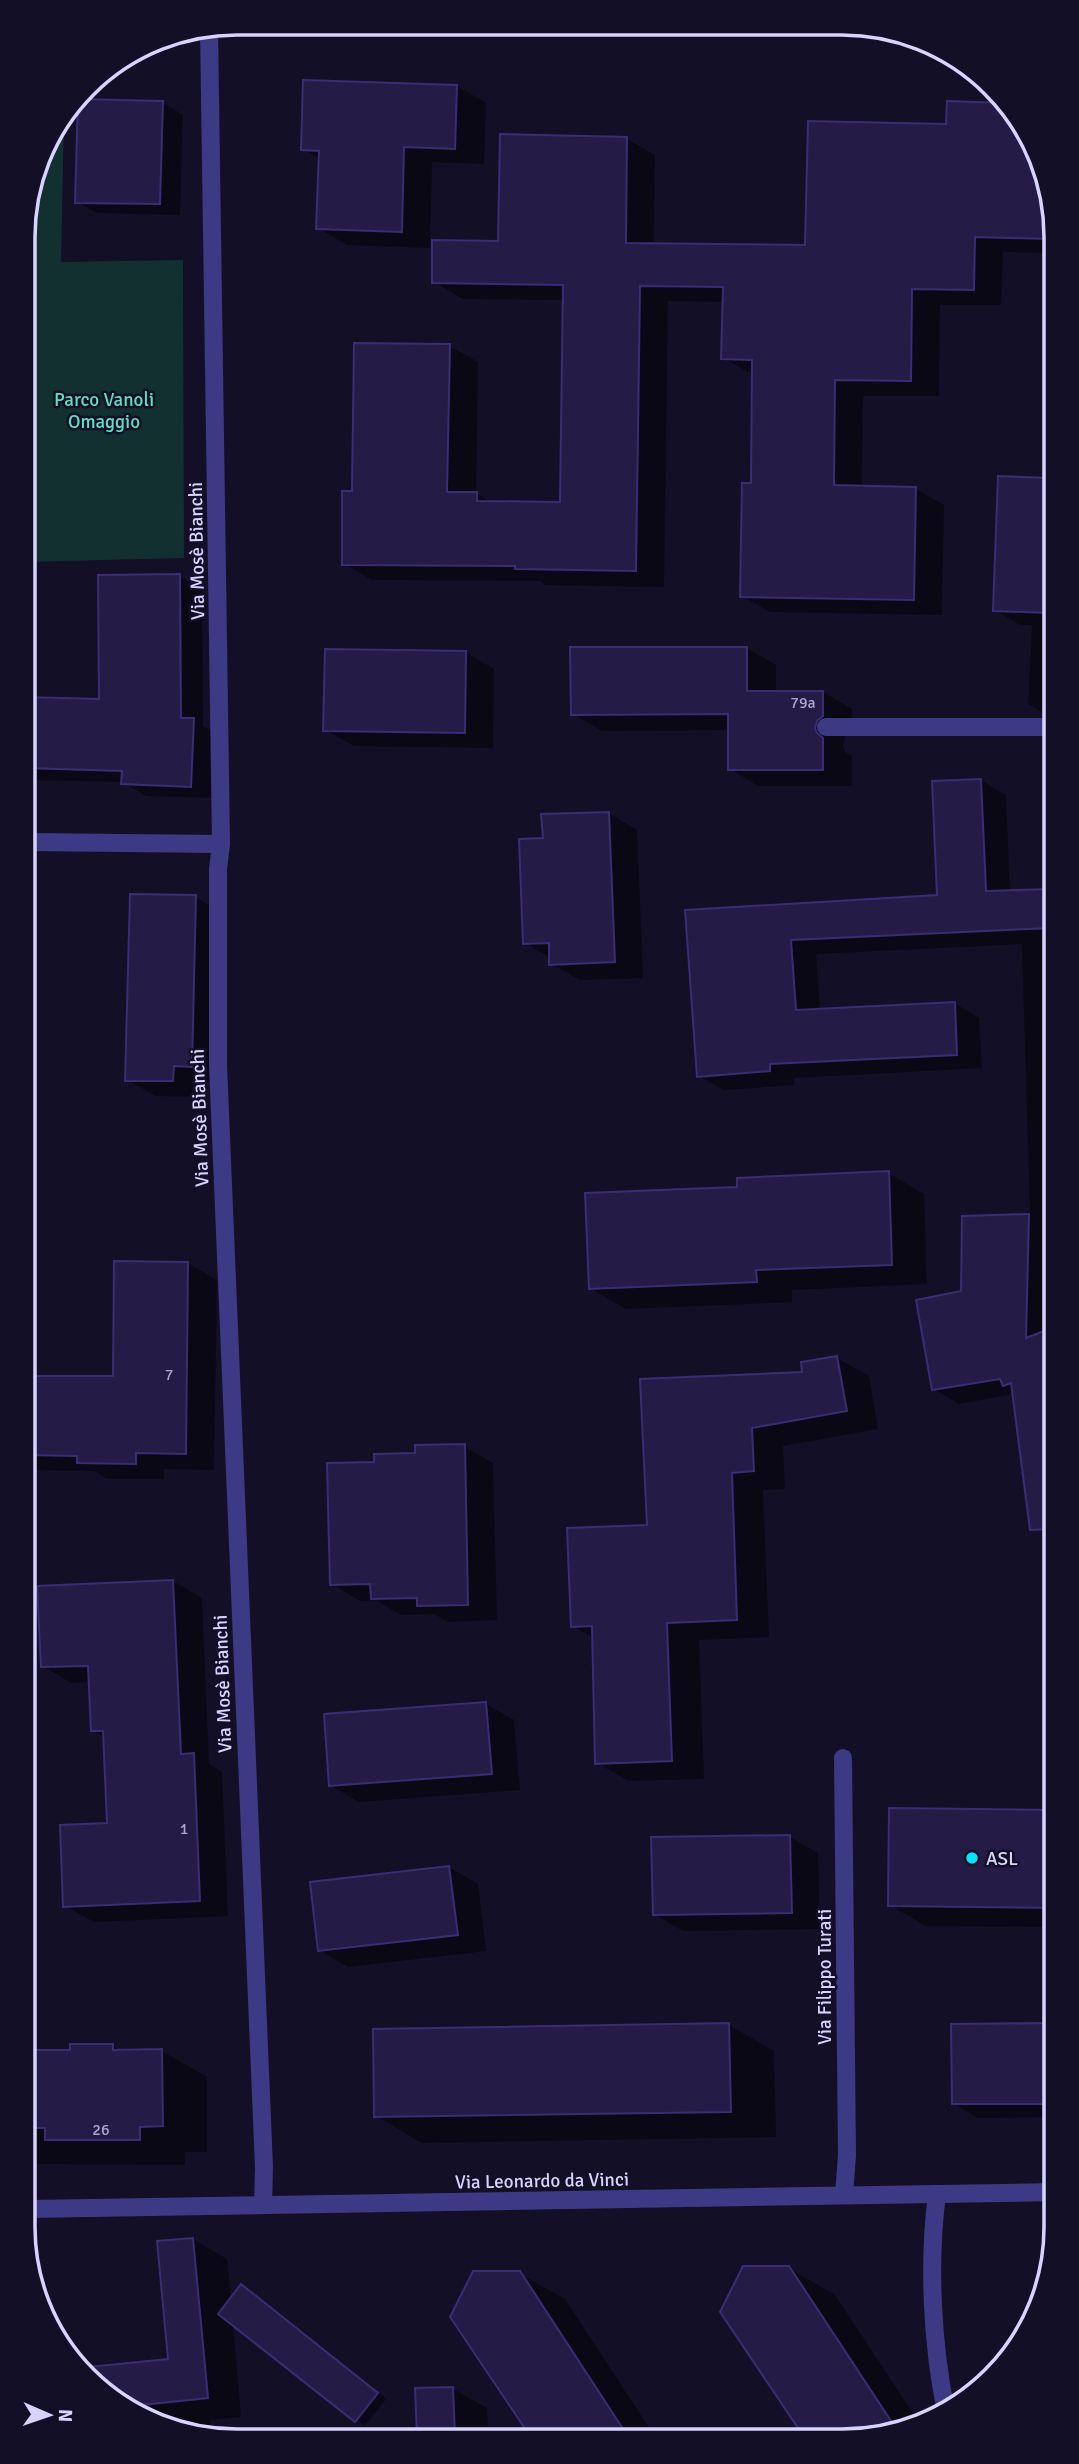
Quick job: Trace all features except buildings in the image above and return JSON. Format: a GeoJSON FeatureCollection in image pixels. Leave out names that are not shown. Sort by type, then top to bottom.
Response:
{"type":"FeatureCollection","features":[{"type":"Feature","properties":{"kind":"street","name":"Via Mosè Bianchi"},"geometry":{"type":"LineString","coordinates":[[209,37],[221,844],[218,870],[218,1065],[263,2205]]}},
{"type":"Feature","properties":{"kind":"street"},"geometry":{"type":"LineString","coordinates":[[826,727],[1044,727]]}},
{"type":"Feature","properties":{"kind":"street"},"geometry":{"type":"LineString","coordinates":[[35,842],[221,844]]}},
{"type":"Feature","properties":{"kind":"street","name":"Via Filippo Turati"},"geometry":{"type":"LineString","coordinates":[[843,1758],[847,2155],[845,2195]]}},
{"type":"Feature","properties":{"kind":"street","name":"Via Leonardo da Vinci"},"geometry":{"type":"LineString","coordinates":[[35,2209],[1044,2192]]}},
{"type":"Feature","properties":{"kind":"street"},"geometry":{"type":"LineString","coordinates":[[937,2194],[933,2283],[944,2401]]}},
{"type":"Feature","properties":{"kind":"green space","name":"Parco Vanoli Omaggio"},"geometry":{"type":"Polygon","coordinates":[[[64,134],[61,262],[183,260],[184,558],[35,562],[35,224],[42,185],[50,160],[64,134]]]}},
{"type":"Feature","properties":{"kind":"place","name":"ASL"},"geometry":{"type":"Point","coordinates":[972,1858]}}]}
